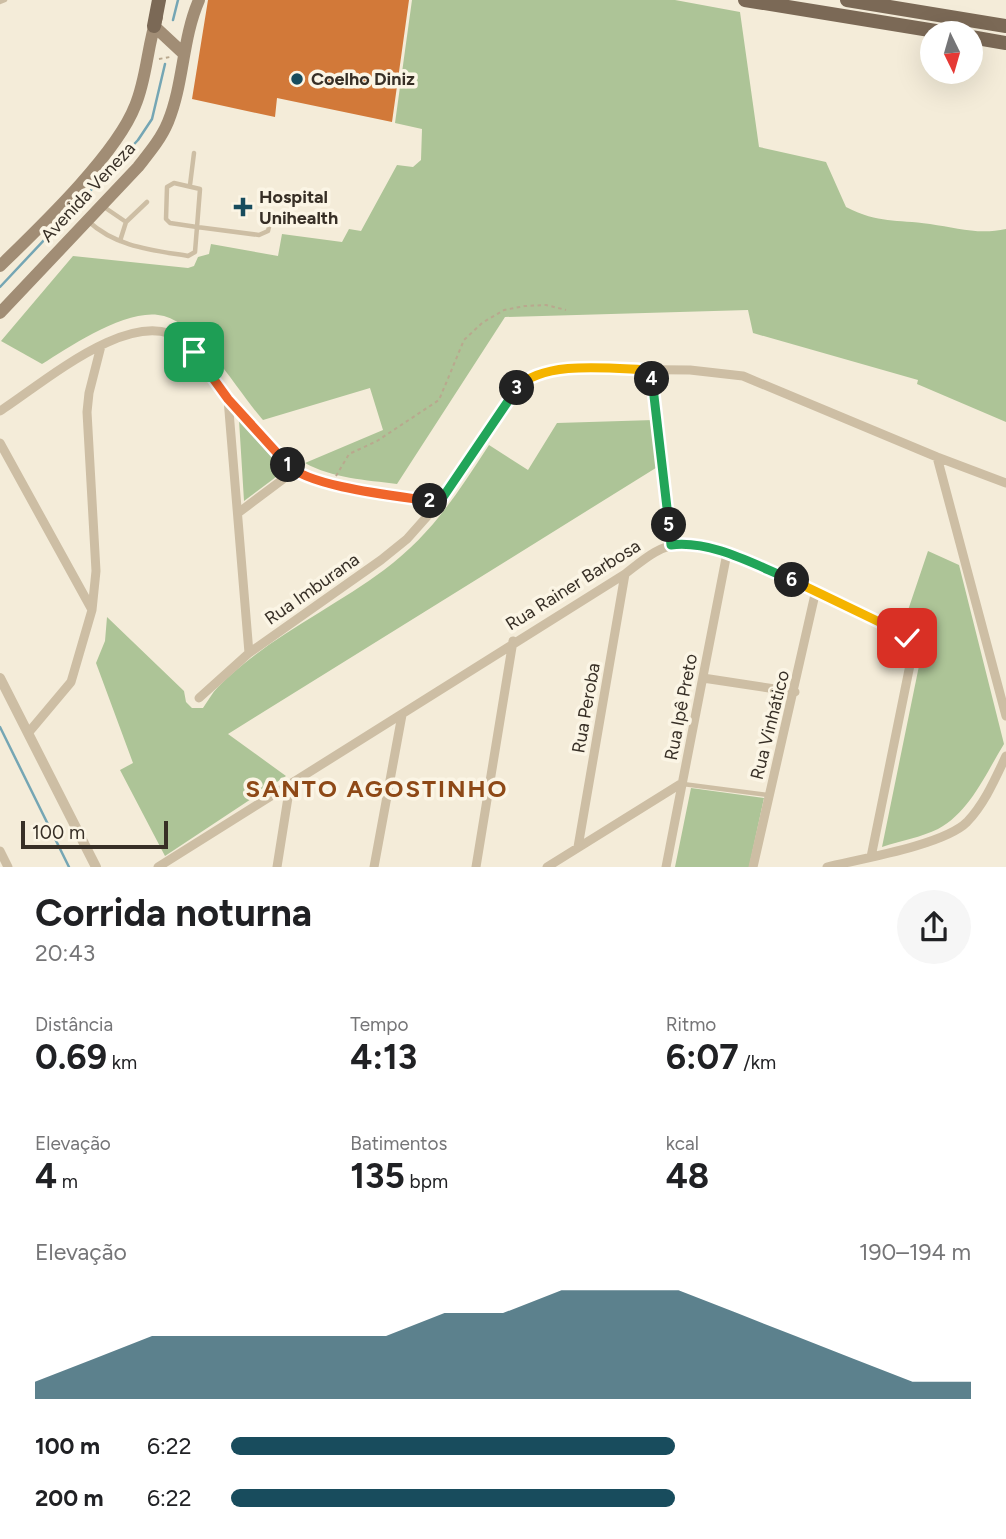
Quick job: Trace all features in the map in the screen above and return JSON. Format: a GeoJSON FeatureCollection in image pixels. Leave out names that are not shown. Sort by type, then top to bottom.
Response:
{"type":"FeatureCollection","features":[{"type":"Feature","properties":{"kind":"main road"},"geometry":{"type":"LineString","coordinates":[[161,0],[154,26],[180,55]]}},
{"type":"Feature","properties":{"kind":"main road","name":"Avenida Veneza"},"geometry":{"type":"LineString","coordinates":[[0,313],[138,167],[168,124],[174,105],[180,55],[199,0]]}},
{"type":"Feature","properties":{"kind":"main road"},"geometry":{"type":"LineString","coordinates":[[745,0],[920,28]]}},
{"type":"Feature","properties":{"kind":"main road"},"geometry":{"type":"LineString","coordinates":[[847,0],[1006,26]]}},
{"type":"Feature","properties":{"kind":"main road","name":"Avenida Veneza"},"geometry":{"type":"LineString","coordinates":[[0,266],[126,127],[142,87],[154,26]]}},
{"type":"Feature","properties":{"kind":"main road"},"geometry":{"type":"LineString","coordinates":[[984,39],[1006,43]]}},
{"type":"Feature","properties":{"kind":"street"},"geometry":{"type":"LineString","coordinates":[[0,411],[101,346],[135,331],[147,329],[172,334],[194,352],[228,399],[294,471],[336,485],[439,503]]}},
{"type":"Feature","properties":{"kind":"street"},"geometry":{"type":"LineString","coordinates":[[29,732],[71,682],[92,610],[96,571],[88,412],[89,393],[101,346]]}},
{"type":"Feature","properties":{"kind":"street","name":"Rua Imburana"},"geometry":{"type":"LineString","coordinates":[[199,698],[249,653],[381,560],[407,538],[439,503],[522,383],[544,372],[572,369],[690,370],[743,376],[1006,483]]}},
{"type":"Feature","properties":{"kind":"street"},"geometry":{"type":"LineString","coordinates":[[228,399],[249,653]]}},
{"type":"Feature","properties":{"kind":"street"},"geometry":{"type":"LineString","coordinates":[[0,443],[92,610]]}},
{"type":"Feature","properties":{"kind":"street"},"geometry":{"type":"LineString","coordinates":[[937,457],[1006,716]]}},
{"type":"Feature","properties":{"kind":"street"},"geometry":{"type":"LineString","coordinates":[[237,513],[294,471]]}},
{"type":"Feature","properties":{"kind":"street"},"geometry":{"type":"LineString","coordinates":[[671,545],[684,543],[727,554],[816,590],[898,631],[909,644],[911,660],[871,857]]}},
{"type":"Feature","properties":{"kind":"street","name":"Rua Rainer Barbosa"},"geometry":{"type":"LineString","coordinates":[[158,867],[402,715],[513,641],[625,574],[651,554],[671,545]]}},
{"type":"Feature","properties":{"kind":"street","name":"Rua Ipê Preto"},"geometry":{"type":"LineString","coordinates":[[666,867],[727,554]]}},
{"type":"Feature","properties":{"kind":"street","name":"Rua Peroba"},"geometry":{"type":"LineString","coordinates":[[578,847],[625,574]]}},
{"type":"Feature","properties":{"kind":"street","name":"Rua Vinhático"},"geometry":{"type":"LineString","coordinates":[[753,867],[795,692],[816,590]]}},
{"type":"Feature","properties":{"kind":"street"},"geometry":{"type":"LineString","coordinates":[[476,867],[513,641]]}},
{"type":"Feature","properties":{"kind":"street"},"geometry":{"type":"LineString","coordinates":[[0,678],[96,867]]}},
{"type":"Feature","properties":{"kind":"street"},"geometry":{"type":"LineString","coordinates":[[704,678],[795,692]]}},
{"type":"Feature","properties":{"kind":"street"},"geometry":{"type":"LineString","coordinates":[[374,867],[402,715]]}},
{"type":"Feature","properties":{"kind":"street"},"geometry":{"type":"LineString","coordinates":[[827,867],[947,835],[965,824],[987,794],[1006,756]]}},
{"type":"Feature","properties":{"kind":"street"},"geometry":{"type":"LineString","coordinates":[[547,867],[682,783]]}},
{"type":"Feature","properties":{"kind":"street"},"geometry":{"type":"LineString","coordinates":[[277,867],[290,785]]}},
{"type":"Feature","properties":{"kind":"street"},"geometry":{"type":"LineString","coordinates":[[0,851],[8,867]]}},
{"type":"Feature","properties":{"kind":"lane"},"geometry":{"type":"LineString","coordinates":[[0,2],[5,0]]}},
{"type":"Feature","properties":{"kind":"lane"},"geometry":{"type":"LineString","coordinates":[[190,185],[194,153]]}},
{"type":"Feature","properties":{"kind":"lane"},"geometry":{"type":"LineString","coordinates":[[88,221],[100,232],[134,248],[192,255],[197,227],[201,192],[198,186],[174,183],[167,187],[164,215],[170,223],[197,227],[265,234],[271,219]]}},
{"type":"Feature","properties":{"kind":"lane"},"geometry":{"type":"LineString","coordinates":[[120,242],[126,222],[147,202]]}},
{"type":"Feature","properties":{"kind":"lane"},"geometry":{"type":"LineString","coordinates":[[102,205],[126,222]]}},
{"type":"Feature","properties":{"kind":"lane"},"geometry":{"type":"LineString","coordinates":[[682,783],[769,795]]}},
{"type":"Feature","properties":{"kind":"path"},"geometry":{"type":"LineString","coordinates":[[155,60],[180,55]]}},
{"type":"Feature","properties":{"kind":"path"},"geometry":{"type":"LineString","coordinates":[[113,158],[124,169]]}},
{"type":"Feature","properties":{"kind":"path"},"geometry":{"type":"LineString","coordinates":[[339,469],[349,454],[377,441],[439,400],[464,340],[482,323],[504,310],[525,306],[546,304],[566,310]]}},
{"type":"Feature","properties":{"kind":"path"},"geometry":{"type":"LineString","coordinates":[[651,370],[671,545]]}},
{"type":"Feature","properties":{"kind":"green space"},"geometry":{"type":"Polygon","coordinates":[[[412,0],[675,0],[740,12],[759,147],[826,162],[846,207],[869,216],[968,230],[1006,229],[1006,422],[917,384],[918,380],[753,333],[748,310],[505,317],[397,484],[338,475],[305,463],[383,430],[370,388],[263,420],[218,361],[192,333],[178,322],[150,314],[118,322],[84,338],[42,364],[1,341],[73,256],[188,268],[194,266],[198,257],[209,254],[211,244],[278,256],[282,234],[342,242],[349,229],[361,231],[397,165],[413,167],[421,160],[422,129],[395,123],[412,0]]]}},
{"type":"Feature","properties":{"kind":"green space"},"geometry":{"type":"Polygon","coordinates":[[[239,420],[284,471],[244,501],[239,420]]]}},
{"type":"Feature","properties":{"kind":"green space"},"geometry":{"type":"Polygon","coordinates":[[[654,420],[659,466],[228,734],[286,776],[165,856],[120,770],[133,763],[96,663],[105,641],[107,617],[184,691],[186,702],[192,708],[203,708],[218,687],[256,654],[363,585],[401,556],[443,512],[489,445],[528,470],[557,423],[654,420]]]}},
{"type":"Feature","properties":{"kind":"green space"},"geometry":{"type":"Polygon","coordinates":[[[928,551],[959,565],[1004,744],[976,791],[949,822],[932,832],[882,847],[921,656],[919,642],[903,625],[928,551]]]}},
{"type":"Feature","properties":{"kind":"green space"},"geometry":{"type":"Polygon","coordinates":[[[691,788],[764,798],[749,867],[675,867],[691,788]]]}},
{"type":"Feature","properties":{"kind":"building","name":"Coelho Diniz"},"geometry":{"type":"Polygon","coordinates":[[[208,0],[409,0],[392,122],[277,98],[275,117],[192,99],[208,0]]]}},
{"type":"Feature","properties":{"kind":"waterway"},"geometry":{"type":"LineString","coordinates":[[173,20],[178,0]]}},
{"type":"Feature","properties":{"kind":"waterway"},"geometry":{"type":"LineString","coordinates":[[0,287],[138,140],[152,119],[165,64]]}},
{"type":"Feature","properties":{"kind":"waterway"},"geometry":{"type":"LineString","coordinates":[[0,727],[69,867]]}},
{"type":"Feature","properties":{"kind":"place","name":"Coelho Diniz"},"geometry":{"type":"Point","coordinates":[297,79]}},
{"type":"Feature","properties":{"kind":"place","name":"Hospital Unihealth"},"geometry":{"type":"Point","coordinates":[243,207]}},
{"type":"Feature","properties":{"kind":"district","name":"SANTO AGOSTINHO"},"geometry":{"type":"Point","coordinates":[377,788]}},
{"type":"Feature","properties":{"kind":"route"},"geometry":{"type":"LineString","coordinates":[[194,352],[228,399],[294,471],[336,485],[439,503],[522,383],[544,372],[572,369],[651,370],[671,545],[684,543],[727,554],[816,590],[907,638]]}}]}
